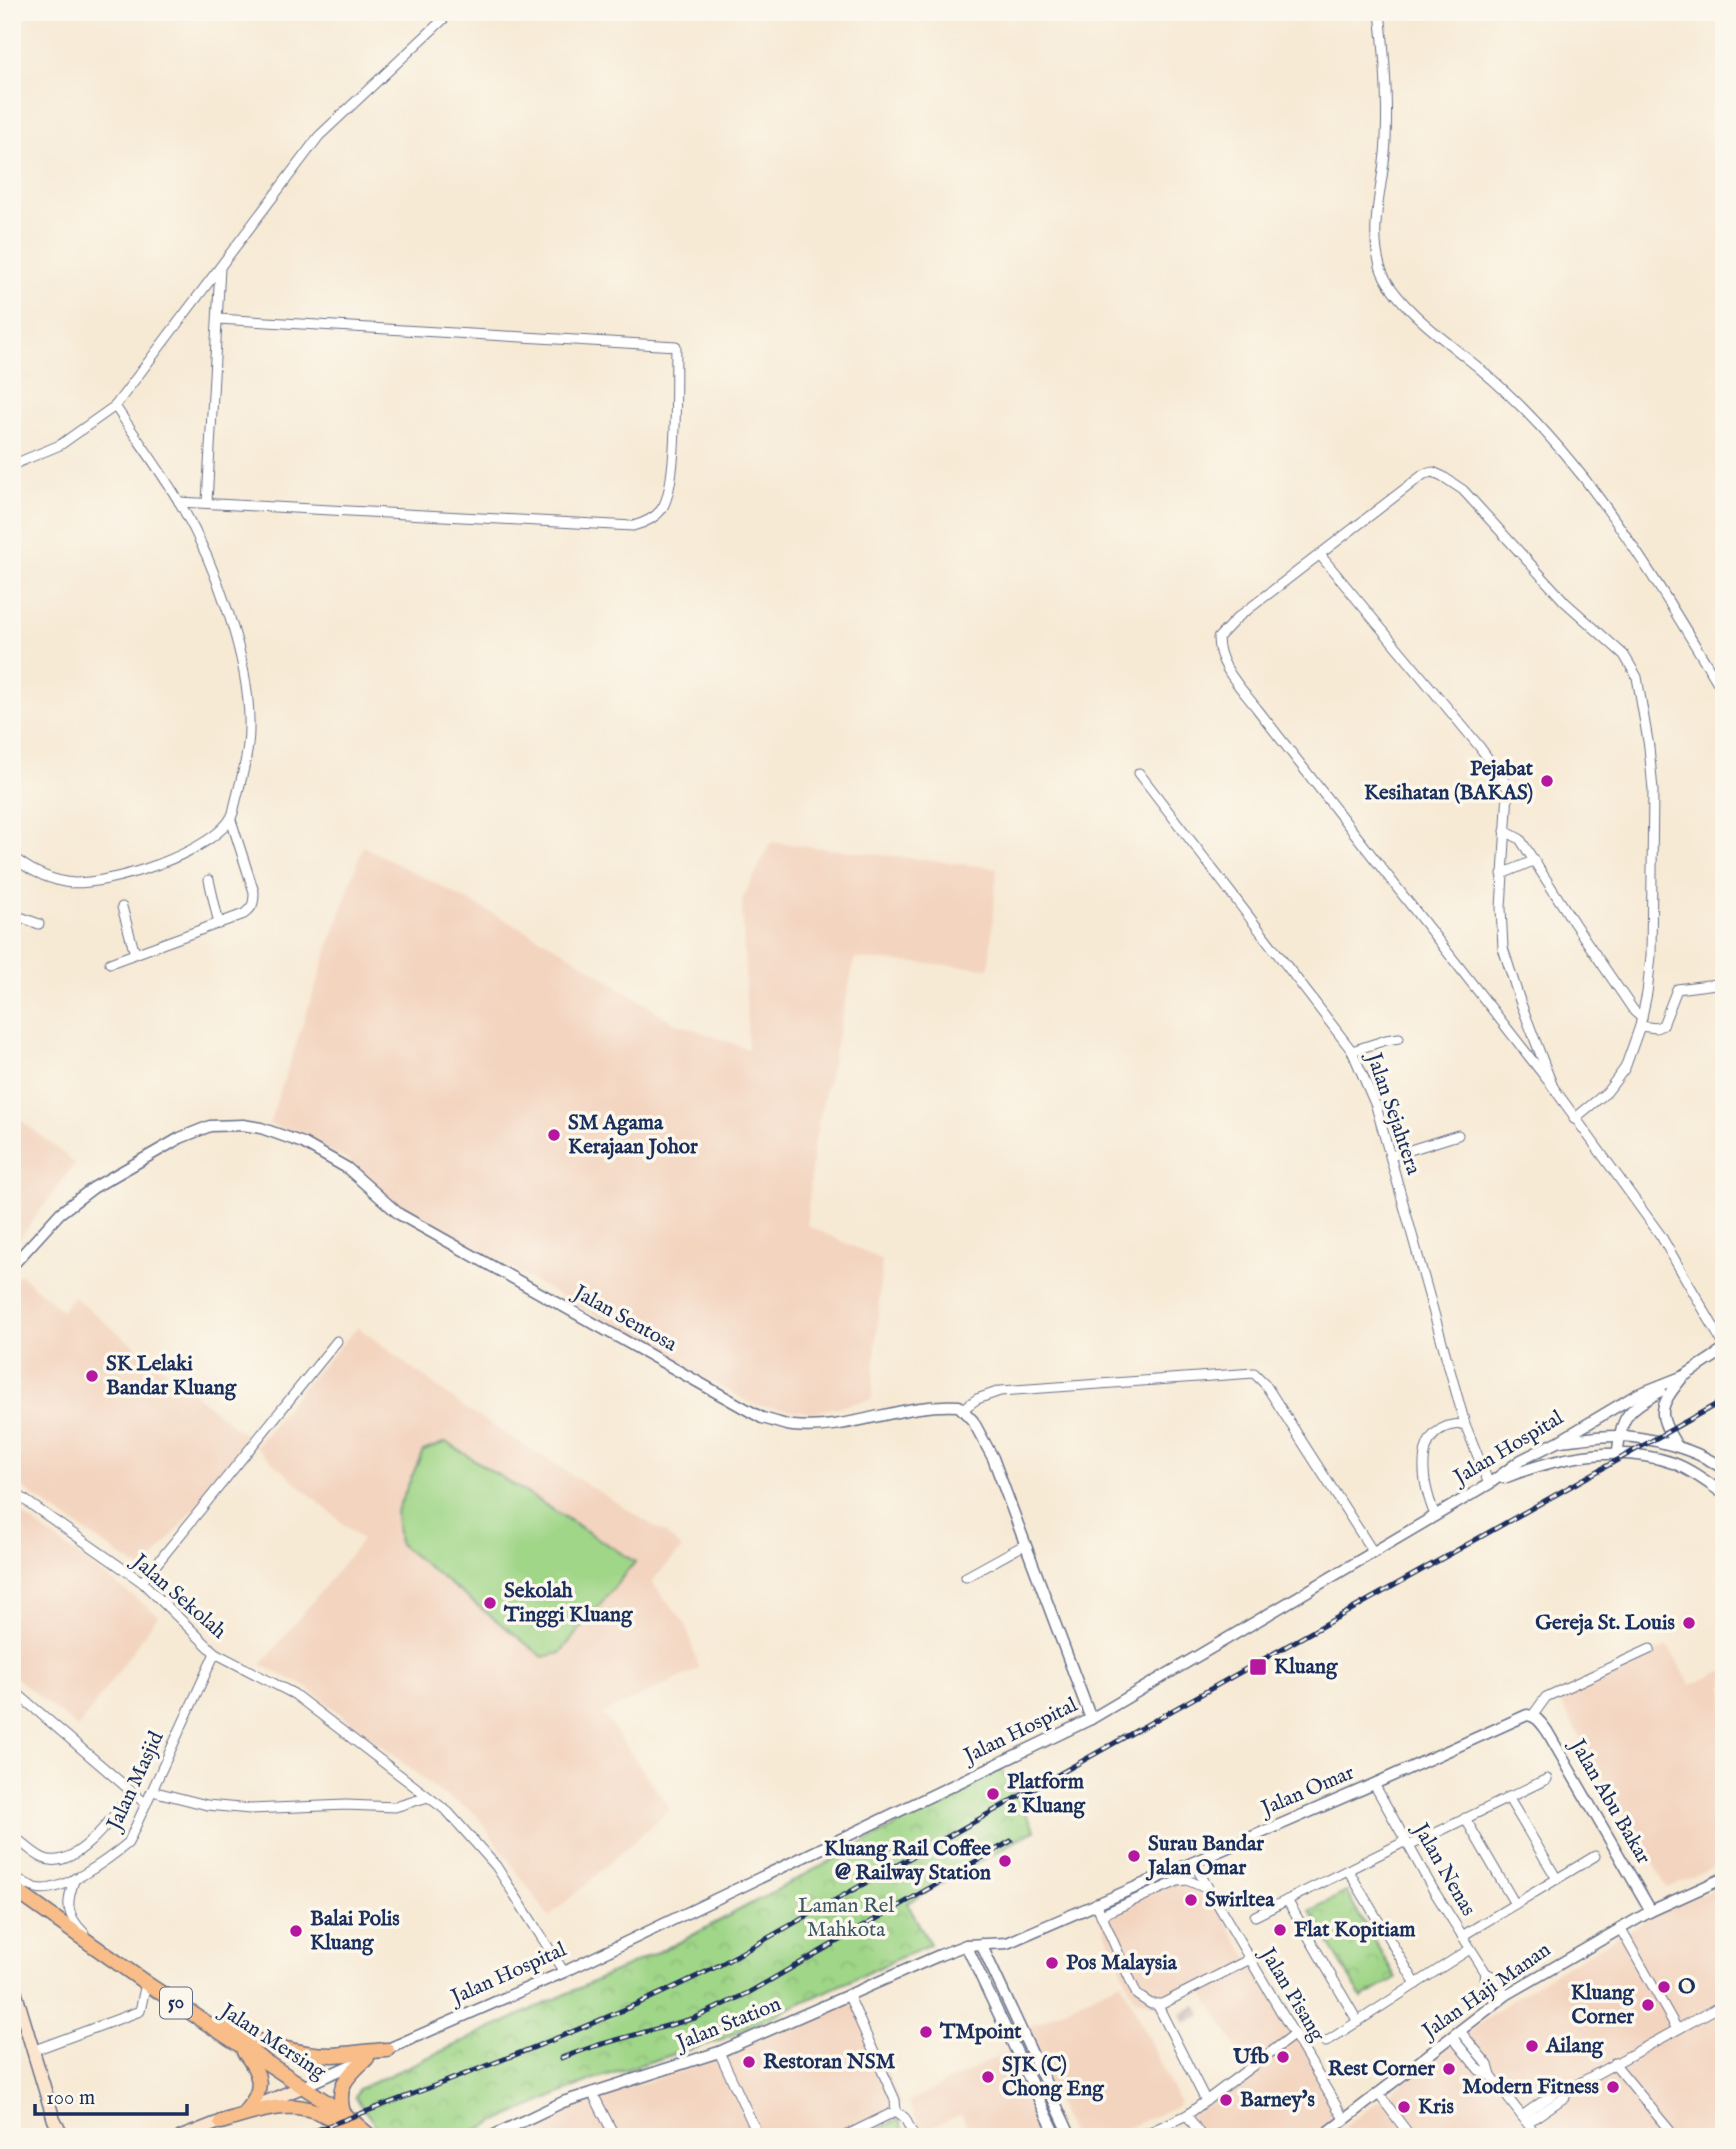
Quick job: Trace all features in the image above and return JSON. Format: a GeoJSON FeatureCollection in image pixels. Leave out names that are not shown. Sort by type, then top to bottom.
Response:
{"type":"FeatureCollection","features":[{"type":"Feature","properties":{"kind":"highway","name":"Jalan Mersing"},"geometry":{"type":"LineString","coordinates":[[12,1888],[371,2137]]}},
{"type":"Feature","properties":{"kind":"highway"},"geometry":{"type":"LineString","coordinates":[[12,1898],[71,1937],[87,1941]]}},
{"type":"Feature","properties":{"kind":"highway"},"geometry":{"type":"LineString","coordinates":[[201,2021],[253,2040],[297,2051],[331,2055],[387,2050]]}},
{"type":"Feature","properties":{"kind":"highway"},"geometry":{"type":"LineString","coordinates":[[239,2045],[252,2062],[258,2077],[256,2100],[247,2109]]}},
{"type":"Feature","properties":{"kind":"highway"},"geometry":{"type":"LineString","coordinates":[[221,2122],[271,2107],[290,2106],[338,2116],[344,2080],[366,2059]]}},
{"type":"Feature","properties":{"kind":"highway","name":"Jalan Mersing"},"geometry":{"type":"LineString","coordinates":[[338,2116],[358,2137]]}},
{"type":"Feature","properties":{"kind":"main road"},"geometry":{"type":"LineString","coordinates":[[12,1981],[54,2120],[63,2137]]}},
{"type":"Feature","properties":{"kind":"main road"},"geometry":{"type":"LineString","coordinates":[[181,2137],[302,2087]]}},
{"type":"Feature","properties":{"kind":"main road"},"geometry":{"type":"LineString","coordinates":[[53,2137],[54,2120]]}},
{"type":"Feature","properties":{"kind":"street"},"geometry":{"type":"LineString","coordinates":[[12,465],[60,445],[115,406],[319,136],[451,12]]}},
{"type":"Feature","properties":{"kind":"street"},"geometry":{"type":"LineString","coordinates":[[1380,12],[1386,65],[1386,142],[1375,238],[1381,268],[1394,290],[1413,313],[1506,390],[1550,435],[1595,490],[1724,693]]}},
{"type":"Feature","properties":{"kind":"street"},"geometry":{"type":"LineString","coordinates":[[207,502],[220,266]]}},
{"type":"Feature","properties":{"kind":"street"},"geometry":{"type":"LineString","coordinates":[[179,502],[633,526],[647,522],[661,511],[669,491],[676,346],[218,319]]}},
{"type":"Feature","properties":{"kind":"street"},"geometry":{"type":"LineString","coordinates":[[12,856],[23,865],[44,875],[67,882],[87,882],[151,867],[194,850],[216,835],[230,820],[250,730],[237,639],[193,526],[115,406]]}},
{"type":"Feature","properties":{"kind":"street"},"geometry":{"type":"LineString","coordinates":[[1553,1087],[1258,710],[1224,664],[1218,651],[1218,638],[1226,629],[1424,474],[1433,472],[1463,490],[1565,602],[1624,656],[1637,677],[1653,790],[1651,956],[1641,1022],[1625,1068],[1607,1092],[1574,1119]]}},
{"type":"Feature","properties":{"kind":"street"},"geometry":{"type":"LineString","coordinates":[[1320,555],[1479,746],[1505,782],[1508,791],[1502,874],[1503,948],[1553,1087],[1661,1236],[1724,1345]]}},
{"type":"Feature","properties":{"kind":"street","name":"Jalan Sejahtera"},"geometry":{"type":"LineString","coordinates":[[1139,773],[1352,1051],[1376,1106],[1465,1424],[1489,1484]]}},
{"type":"Feature","properties":{"kind":"street"},"geometry":{"type":"LineString","coordinates":[[110,963],[244,914],[254,903],[250,880],[230,820]]}},
{"type":"Feature","properties":{"kind":"street"},"geometry":{"type":"LineString","coordinates":[[1505,831],[1520,839],[1641,1022],[1656,1028],[1663,1025],[1676,989],[1724,983]]}},
{"type":"Feature","properties":{"kind":"street"},"geometry":{"type":"LineString","coordinates":[[1502,874],[1533,860]]}},
{"type":"Feature","properties":{"kind":"street"},"geometry":{"type":"LineString","coordinates":[[209,880],[219,924]]}},
{"type":"Feature","properties":{"kind":"street"},"geometry":{"type":"LineString","coordinates":[[122,907],[135,954]]}},
{"type":"Feature","properties":{"kind":"street"},"geometry":{"type":"LineString","coordinates":[[12,914],[39,924]]}},
{"type":"Feature","properties":{"kind":"street"},"geometry":{"type":"LineString","coordinates":[[1352,1051],[1399,1038]]}},
{"type":"Feature","properties":{"kind":"street","name":"Jalan Sentosa"},"geometry":{"type":"LineString","coordinates":[[12,1266],[60,1213],[93,1188],[180,1138],[210,1126],[243,1125],[281,1133],[303,1143],[346,1168],[399,1214],[762,1418],[792,1426],[823,1426],[944,1405],[959,1406],[963,1409]]}},
{"type":"Feature","properties":{"kind":"street"},"geometry":{"type":"LineString","coordinates":[[1391,1156],[1458,1135]]}},
{"type":"Feature","properties":{"kind":"street"},"geometry":{"type":"LineString","coordinates":[[142,1582],[337,1341]]}},
{"type":"Feature","properties":{"kind":"street","name":"Jalan Hospital"},"geometry":{"type":"LineString","coordinates":[[302,2087],[564,1972],[1091,1719],[1489,1484],[1521,1460],[1559,1441],[1636,1395],[1684,1376],[1724,1350]]}},
{"type":"Feature","properties":{"kind":"street"},"geometry":{"type":"LineString","coordinates":[[1091,1719],[993,1458],[973,1421],[963,1409],[977,1399],[1012,1389],[1254,1373],[1265,1384],[1373,1552]]}},
{"type":"Feature","properties":{"kind":"street"},"geometry":{"type":"LineString","coordinates":[[1618,1453],[1619,1436],[1630,1410],[1684,1376]]}},
{"type":"Feature","properties":{"kind":"street"},"geometry":{"type":"LineString","coordinates":[[1677,1446],[1663,1422],[1661,1410],[1684,1376]]}},
{"type":"Feature","properties":{"kind":"street"},"geometry":{"type":"LineString","coordinates":[[1435,1515],[1422,1473],[1424,1454],[1432,1437],[1441,1428],[1450,1424],[1465,1424]]}},
{"type":"Feature","properties":{"kind":"street"},"geometry":{"type":"LineString","coordinates":[[1559,1441],[1619,1436],[1677,1446],[1712,1460],[1724,1470]]}},
{"type":"Feature","properties":{"kind":"street"},"geometry":{"type":"LineString","coordinates":[[1489,1484],[1559,1460],[1618,1453],[1673,1463],[1724,1494]]}},
{"type":"Feature","properties":{"kind":"street","name":"Jalan Sekolah"},"geometry":{"type":"LineString","coordinates":[[12,1491],[142,1582],[215,1653],[294,1694],[447,1812],[496,1866],[564,1972]]}},
{"type":"Feature","properties":{"kind":"street"},"geometry":{"type":"LineString","coordinates":[[966,1577],[1024,1545]]}},
{"type":"Feature","properties":{"kind":"street"},"geometry":{"type":"LineString","coordinates":[[1533,1715],[1546,1697],[1650,1649]]}},
{"type":"Feature","properties":{"kind":"street","name":"Jalan Masjid"},"geometry":{"type":"LineString","coordinates":[[12,1875],[38,1889],[50,1889],[107,1860],[128,1843],[215,1653]]}},
{"type":"Feature","properties":{"kind":"street"},"geometry":{"type":"LineString","coordinates":[[12,1689],[146,1804]]}},
{"type":"Feature","properties":{"kind":"street","name":"Jalan Omar"},"geometry":{"type":"LineString","coordinates":[[981,1944],[1007,1943],[1374,1784],[1518,1718],[1533,1715]]}},
{"type":"Feature","properties":{"kind":"street","name":"Jalan Abu Bakar"},"geometry":{"type":"LineString","coordinates":[[1533,1715],[1547,1731],[1651,1911]]}},
{"type":"Feature","properties":{"kind":"street"},"geometry":{"type":"LineString","coordinates":[[1255,1916],[1348,1870],[1547,1779]]}},
{"type":"Feature","properties":{"kind":"street","name":"Jalan Nenas"},"geometry":{"type":"LineString","coordinates":[[1374,1784],[1462,1936],[1486,1973],[1492,1976],[1503,1998]]}},
{"type":"Feature","properties":{"kind":"street"},"geometry":{"type":"LineString","coordinates":[[152,1791],[207,1805],[250,1809],[346,1805],[395,1807],[428,1797]]}},
{"type":"Feature","properties":{"kind":"street"},"geometry":{"type":"LineString","coordinates":[[12,1835],[43,1858],[52,1861],[63,1858],[86,1847],[132,1792]]}},
{"type":"Feature","properties":{"kind":"street"},"geometry":{"type":"LineString","coordinates":[[1508,1797],[1557,1879]]}},
{"type":"Feature","properties":{"kind":"street"},"geometry":{"type":"LineString","coordinates":[[1465,1818],[1515,1904]]}},
{"type":"Feature","properties":{"kind":"street"},"geometry":{"type":"LineString","coordinates":[[1462,1936],[1595,1856]]}},
{"type":"Feature","properties":{"kind":"street","name":"Jalan Pisang"},"geometry":{"type":"LineString","coordinates":[[1193,1862],[1344,2119]]}},
{"type":"Feature","properties":{"kind":"street"},"geometry":{"type":"LineString","coordinates":[[1348,1870],[1416,1984]]}},
{"type":"Feature","properties":{"kind":"street"},"geometry":{"type":"LineString","coordinates":[[75,1878],[68,1897],[69,1912],[78,1927],[100,1950]]}},
{"type":"Feature","properties":{"kind":"street","name":"Jalan Haji Manan"},"geometry":{"type":"LineString","coordinates":[[1322,2137],[1503,1998],[1651,1911],[1724,1878]]}},
{"type":"Feature","properties":{"kind":"street"},"geometry":{"type":"LineString","coordinates":[[1101,1915],[1178,1881],[1187,1880],[1208,1889]]}},
{"type":"Feature","properties":{"kind":"street"},"geometry":{"type":"LineString","coordinates":[[1287,1900],[1358,2021]]}},
{"type":"Feature","properties":{"kind":"street"},"geometry":{"type":"LineString","coordinates":[[1096,1903],[1137,1995],[1152,2004],[1162,2004],[1250,1959]]}},
{"type":"Feature","properties":{"kind":"street"},"geometry":{"type":"LineString","coordinates":[[1620,1928],[1676,2029]]}},
{"type":"Feature","properties":{"kind":"street"},"geometry":{"type":"LineString","coordinates":[[981,1944],[1071,2137]]}},
{"type":"Feature","properties":{"kind":"street","name":"Jalan Station"},"geometry":{"type":"LineString","coordinates":[[490,2137],[563,2102],[719,2052],[966,1945],[981,1944]]}},
{"type":"Feature","properties":{"kind":"street"},"geometry":{"type":"LineString","coordinates":[[966,1945],[1057,2137]]}},
{"type":"Feature","properties":{"kind":"street"},"geometry":{"type":"LineString","coordinates":[[1326,2042],[1470,1949]]}},
{"type":"Feature","properties":{"kind":"street"},"geometry":{"type":"LineString","coordinates":[[32,2051],[140,2011],[146,1983]]}},
{"type":"Feature","properties":{"kind":"street"},"geometry":{"type":"LineString","coordinates":[[848,1994],[895,2100],[896,2111],[905,2118],[914,2137]]}},
{"type":"Feature","properties":{"kind":"street"},"geometry":{"type":"LineString","coordinates":[[1157,2004],[1206,2101]]}},
{"type":"Feature","properties":{"kind":"street"},"geometry":{"type":"LineString","coordinates":[[1525,2119],[1560,2089],[1567,2090],[1724,2004]]}},
{"type":"Feature","properties":{"kind":"street"},"geometry":{"type":"LineString","coordinates":[[1456,2034],[1479,2070],[1491,2076],[1538,2137]]}},
{"type":"Feature","properties":{"kind":"street"},"geometry":{"type":"LineString","coordinates":[[1139,2137],[1187,2115],[1295,2035]]}},
{"type":"Feature","properties":{"kind":"street"},"geometry":{"type":"LineString","coordinates":[[719,2052],[759,2137]]}},
{"type":"Feature","properties":{"kind":"street"},"geometry":{"type":"LineString","coordinates":[[1614,2063],[1675,2137]]}},
{"type":"Feature","properties":{"kind":"street"},"geometry":{"type":"LineString","coordinates":[[592,2092],[615,2137]]}},
{"type":"Feature","properties":{"kind":"street"},"geometry":{"type":"LineString","coordinates":[[1378,2093],[1411,2137]]}},
{"type":"Feature","properties":{"kind":"street"},"geometry":{"type":"LineString","coordinates":[[843,2137],[896,2111]]}},
{"type":"Feature","properties":{"kind":"street"},"geometry":{"type":"LineString","coordinates":[[1187,2115],[1202,2137]]}},
{"type":"Feature","properties":{"kind":"shaded area","name":"SM Agama Kerajaan Johor"},"geometry":{"type":"Polygon","coordinates":[[[771,842],[997,868],[989,968],[855,959],[813,1147],[807,1225],[882,1260],[872,1399],[811,1413],[753,1405],[392,1201],[348,1160],[269,1124],[363,846],[563,950],[671,1021],[748,1049],[742,900],[771,842]]]}},
{"type":"Feature","properties":{"kind":"shaded area"},"geometry":{"type":"Polygon","coordinates":[[[12,1113],[75,1163],[12,1249],[12,1113]]]}},
{"type":"Feature","properties":{"kind":"shaded area","name":"SK Lelaki Bandar Kluang"},"geometry":{"type":"Polygon","coordinates":[[[20,1274],[62,1311],[73,1296],[251,1440],[143,1571],[12,1481],[12,1283],[20,1274]]]}},
{"type":"Feature","properties":{"kind":"shaded area","name":"Sekolah Tinggi Kluang"},"geometry":{"type":"Polygon","coordinates":[[[358,1327],[466,1409],[665,1533],[682,1549],[651,1582],[686,1624],[699,1669],[603,1714],[670,1809],[549,1917],[475,1813],[441,1793],[306,1687],[261,1665],[362,1540],[255,1447],[300,1390],[358,1327]]]}},
{"type":"Feature","properties":{"kind":"shaded area"},"geometry":{"type":"Polygon","coordinates":[[[12,1507],[158,1615],[78,1728],[12,1675],[12,1507]]]}},
{"type":"Feature","properties":{"kind":"shaded area"},"geometry":{"type":"Polygon","coordinates":[[[1668,1646],[1691,1685],[1724,1670],[1724,1863],[1667,1888],[1558,1698],[1668,1646]]]}},
{"type":"Feature","properties":{"kind":"shaded area"},"geometry":{"type":"Polygon","coordinates":[[[1187,1876],[1201,1882],[1344,2112],[1312,2137],[1197,2137],[1185,2121],[1251,2071],[1201,1988],[1161,2007],[1134,1998],[1097,1913],[1178,1877],[1187,1876]]]}},
{"type":"Feature","properties":{"kind":"shaded area"},"geometry":{"type":"Polygon","coordinates":[[[1724,1884],[1724,2137],[1331,2137],[1509,2002],[1549,1976],[1652,1917],[1724,1884]]]}},
{"type":"Feature","properties":{"kind":"shaded area"},"geometry":{"type":"Polygon","coordinates":[[[1121,1981],[1180,2105],[1106,2137],[1072,2137],[1025,2029],[1121,1981]]]}},
{"type":"Feature","properties":{"kind":"shaded area"},"geometry":{"type":"Polygon","coordinates":[[[855,1998],[901,2104],[835,2137],[504,2137],[567,2107],[704,2064],[855,1998]]]}},
{"type":"Feature","properties":{"kind":"shaded area"},"geometry":{"type":"Polygon","coordinates":[[[1197,2005],[1202,2015],[1185,2023],[1180,2013],[1197,2005]]]}},
{"type":"Feature","properties":{"kind":"shaded area","name":"SJK (C) Chong Eng"},"geometry":{"type":"Polygon","coordinates":[[[1007,2052],[1049,2137],[973,2137],[961,2114],[923,2132],[908,2102],[1007,2052]]]}},
{"type":"Feature","properties":{"kind":"green space"},"geometry":{"type":"Polygon","coordinates":[[[446,1442],[635,1562],[560,1653],[543,1657],[399,1544],[396,1513],[423,1451],[446,1442]]]}},
{"type":"Feature","properties":{"kind":"green space","name":"Laman Rel Mahkota"},"geometry":{"type":"Polygon","coordinates":[[[1001,1769],[1035,1830],[907,1903],[930,1944],[720,2040],[591,2080],[461,2137],[384,2137],[355,2097],[359,2089],[680,1942],[1001,1769]]]}},
{"type":"Feature","properties":{"kind":"green space"},"geometry":{"type":"Polygon","coordinates":[[[1346,1892],[1396,1978],[1362,1998],[1310,1911],[1346,1892]]]}},
{"type":"Feature","properties":{"kind":"green space"},"geometry":{"type":"Polygon","coordinates":[[[899,2119],[907,2137],[862,2137],[899,2119]]]}},
{"type":"Feature","properties":{"kind":"railway"},"geometry":{"type":"LineString","coordinates":[[298,2137],[563,2036],[718,1966],[1724,1400]]}},
{"type":"Feature","properties":{"kind":"railway"},"geometry":{"type":"LineString","coordinates":[[561,2058],[695,2018],[748,1993],[1011,1841]]}},
{"type":"Feature","properties":{"kind":"place","name":"Pejabat Kesihatan (BAKAS)"},"geometry":{"type":"Point","coordinates":[1547,781]}},
{"type":"Feature","properties":{"kind":"place","name":"SM Agama Kerajaan Johor"},"geometry":{"type":"Point","coordinates":[554,1135]}},
{"type":"Feature","properties":{"kind":"place","name":"SK Lelaki Bandar Kluang"},"geometry":{"type":"Point","coordinates":[92,1376]}},
{"type":"Feature","properties":{"kind":"place","name":"Sekolah Tinggi Kluang"},"geometry":{"type":"Point","coordinates":[490,1603]}},
{"type":"Feature","properties":{"kind":"place","name":"Gereja St. Louis"},"geometry":{"type":"Point","coordinates":[1689,1623]}},
{"type":"Feature","properties":{"kind":"place","name":"Kluang"},"geometry":{"type":"Point","coordinates":[1258,1667]}},
{"type":"Feature","properties":{"kind":"place","name":"Platform 2 Kluang"},"geometry":{"type":"Point","coordinates":[993,1794]}},
{"type":"Feature","properties":{"kind":"place","name":"Surau Bandar Jalan Omar"},"geometry":{"type":"Point","coordinates":[1134,1856]}},
{"type":"Feature","properties":{"kind":"place","name":"Kluang Rail Coffee @ Railway Station"},"geometry":{"type":"Point","coordinates":[1005,1861]}},
{"type":"Feature","properties":{"kind":"place","name":"Swirltea"},"geometry":{"type":"Point","coordinates":[1191,1900]}},
{"type":"Feature","properties":{"kind":"place","name":"Flat Kopitiam"},"geometry":{"type":"Point","coordinates":[1280,1930]}},
{"type":"Feature","properties":{"kind":"place","name":"Balai Polis Kluang"},"geometry":{"type":"Point","coordinates":[296,1931]}},
{"type":"Feature","properties":{"kind":"place","name":"Pos Malaysia"},"geometry":{"type":"Point","coordinates":[1052,1963]}},
{"type":"Feature","properties":{"kind":"place","name":"O"},"geometry":{"type":"Point","coordinates":[1664,1987]}},
{"type":"Feature","properties":{"kind":"place","name":"Kluang Corner"},"geometry":{"type":"Point","coordinates":[1648,2005]}},
{"type":"Feature","properties":{"kind":"place","name":"TMpoint"},"geometry":{"type":"Point","coordinates":[926,2032]}},
{"type":"Feature","properties":{"kind":"place","name":"Ailang"},"geometry":{"type":"Point","coordinates":[1532,2046]}},
{"type":"Feature","properties":{"kind":"place","name":"Ufb"},"geometry":{"type":"Point","coordinates":[1283,2057]}},
{"type":"Feature","properties":{"kind":"place","name":"Restoran NSM"},"geometry":{"type":"Point","coordinates":[749,2062]}},
{"type":"Feature","properties":{"kind":"place","name":"Rest Corner"},"geometry":{"type":"Point","coordinates":[1449,2069]}},
{"type":"Feature","properties":{"kind":"place","name":"SJK (C) Chong Eng"},"geometry":{"type":"Point","coordinates":[988,2077]}},
{"type":"Feature","properties":{"kind":"place","name":"Modern Fitness"},"geometry":{"type":"Point","coordinates":[1613,2087]}},
{"type":"Feature","properties":{"kind":"place","name":"Barney's"},"geometry":{"type":"Point","coordinates":[1226,2100]}},
{"type":"Feature","properties":{"kind":"place","name":"Kris"},"geometry":{"type":"Point","coordinates":[1404,2107]}}]}
